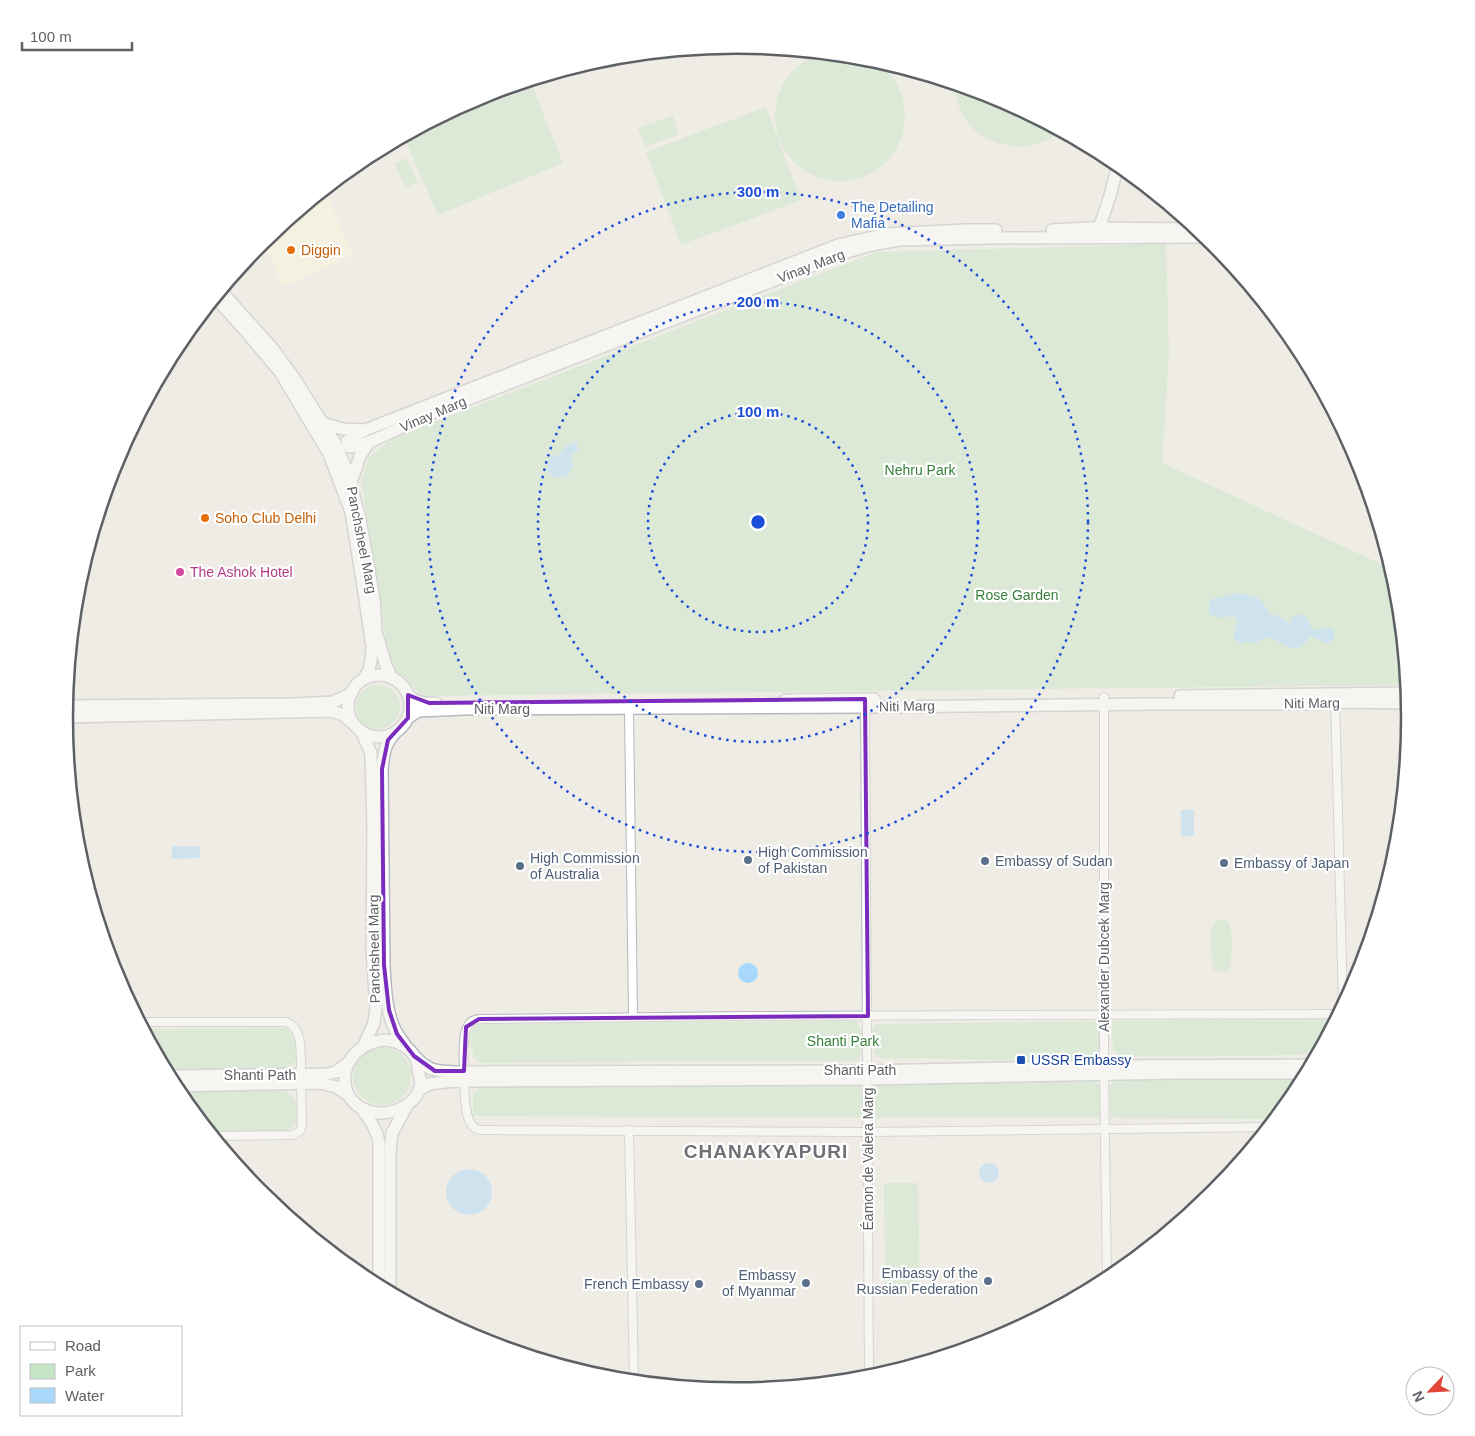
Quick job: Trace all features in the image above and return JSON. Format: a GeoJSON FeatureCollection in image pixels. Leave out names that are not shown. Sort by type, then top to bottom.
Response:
{"type":"FeatureCollection","features":[{"type":"Feature","properties":{"kind":"main road"},"geometry":{"type":"LineString","coordinates":[[1098,233],[1116,172]]}},
{"type":"Feature","properties":{"kind":"main road","name":"Vinay Marg"},"geometry":{"type":"LineString","coordinates":[[369,442],[422,417],[847,252],[871,245],[899,240],[1187,229]]}},
{"type":"Feature","properties":{"kind":"main road","name":"Vinay Marg"},"geometry":{"type":"LineString","coordinates":[[322,423],[343,429],[365,430],[838,246],[886,234],[964,230],[1194,237]]}},
{"type":"Feature","properties":{"kind":"main road","name":"Panchsheel Marg"},"geometry":{"type":"LineString","coordinates":[[225,296],[273,349],[294,378],[335,443],[348,470],[360,519],[374,598],[376,631],[386,666],[392,678]]}},
{"type":"Feature","properties":{"kind":"main road","name":"Panchsheel Marg"},"geometry":{"type":"LineString","coordinates":[[220,303],[280,372],[329,454],[351,512],[364,593],[372,647],[369,670],[364,680]]}},
{"type":"Feature","properties":{"kind":"main road"},"geometry":{"type":"LineString","coordinates":[[365,430],[347,440],[347,444],[349,447],[355,448],[369,442]]}},
{"type":"Feature","properties":{"kind":"main road"},"geometry":{"type":"LineString","coordinates":[[351,483],[360,456],[369,442]]}},
{"type":"Feature","properties":{"kind":"main road"},"geometry":{"type":"LineString","coordinates":[[73,716],[332,711],[343,715],[358,728],[368,735],[380,738],[392,735],[402,728],[408,718],[410,706],[408,695],[402,685],[392,678],[381,675],[368,677],[358,684],[352,693],[348,707],[351,719],[358,728]]}},
{"type":"Feature","properties":{"kind":"main road"},"geometry":{"type":"LineString","coordinates":[[74,706],[293,704],[333,702],[352,693]]}},
{"type":"Feature","properties":{"kind":"main road","name":"Niti Marg"},"geometry":{"type":"LineString","coordinates":[[408,695],[414,700],[429,703],[1104,701],[1307,704],[1335,697],[1401,693]]}},
{"type":"Feature","properties":{"kind":"main road","name":"Niti Marg"},"geometry":{"type":"LineString","coordinates":[[1335,697],[1401,702]]}},
{"type":"Feature","properties":{"kind":"main road","name":"Niti Marg"},"geometry":{"type":"LineString","coordinates":[[408,718],[418,711],[430,710],[755,707],[865,703]]}},
{"type":"Feature","properties":{"kind":"main road","name":"Panchsheel Marg"},"geometry":{"type":"LineString","coordinates":[[358,728],[367,741],[371,753],[373,829],[372,951],[376,1007],[374,1023],[363,1046]]}},
{"type":"Feature","properties":{"kind":"main road","name":"Panchsheel Marg"},"geometry":{"type":"LineString","coordinates":[[395,732],[388,740],[384,749],[382,769],[384,965],[389,1010],[397,1034],[410,1052]]}},
{"type":"Feature","properties":{"kind":"main road"},"geometry":{"type":"LineString","coordinates":[[360,1106],[374,1112],[389,1112],[402,1108],[419,1090],[421,1081],[418,1064],[410,1052],[397,1042],[375,1041],[363,1046],[348,1062],[345,1079],[348,1095],[360,1106],[373,1124],[379,1142],[379,1277]]}},
{"type":"Feature","properties":{"kind":"main road","name":"Shanti Path"},"geometry":{"type":"LineString","coordinates":[[410,1052],[422,1064],[435,1071],[464,1076],[868,1075],[1304,1065]]}},
{"type":"Feature","properties":{"kind":"main road","name":"Shanti Path"},"geometry":{"type":"LineString","coordinates":[[184,1085],[301,1079],[336,1072],[348,1062]]}},
{"type":"Feature","properties":{"kind":"main road","name":"Shanti Path"},"geometry":{"type":"LineString","coordinates":[[1104,1070],[1299,1073]]}},
{"type":"Feature","properties":{"kind":"main road","name":"Shanti Path"},"geometry":{"type":"LineString","coordinates":[[178,1076],[301,1079],[336,1087],[348,1095]]}},
{"type":"Feature","properties":{"kind":"main road","name":"Shanti Path"},"geometry":{"type":"LineString","coordinates":[[419,1090],[429,1084],[464,1076]]}},
{"type":"Feature","properties":{"kind":"main road"},"geometry":{"type":"LineString","coordinates":[[390,1284],[390,1152],[392,1133],[409,1102]]}},
{"type":"Feature","properties":{"kind":"street"},"geometry":{"type":"LineString","coordinates":[[1335,697],[1343,991]]}},
{"type":"Feature","properties":{"kind":"street","name":"Alexander Dubcek Marg"},"geometry":{"type":"LineString","coordinates":[[1104,701],[1104,1070],[1107,1270]]}},
{"type":"Feature","properties":{"kind":"street","name":"Éamon de Valera Marg"},"geometry":{"type":"LineString","coordinates":[[865,703],[869,1369]]}},
{"type":"Feature","properties":{"kind":"street"},"geometry":{"type":"LineString","coordinates":[[629,709],[633,1017]]}},
{"type":"Feature","properties":{"kind":"street"},"geometry":{"type":"LineString","coordinates":[[1260,1127],[868,1132],[483,1130],[475,1128],[469,1122],[466,1109],[464,1037],[466,1028],[471,1022],[479,1019],[1332,1014]]}},
{"type":"Feature","properties":{"kind":"street"},"geometry":{"type":"LineString","coordinates":[[147,1022],[286,1022],[292,1024],[297,1029],[301,1079],[302,1125],[300,1131],[293,1135],[222,1136]]}},
{"type":"Feature","properties":{"kind":"street"},"geometry":{"type":"LineString","coordinates":[[629,1130],[634,1374]]}},
{"type":"Feature","properties":{"kind":"highlighted area"},"geometry":{"type":"Polygon","coordinates":[[[408,695],[429,703],[865,699],[868,1016],[479,1019],[466,1027],[464,1071],[435,1071],[414,1056],[397,1034],[389,1010],[384,965],[382,769],[388,740],[408,718],[408,695]]]}},
{"type":"Feature","properties":{"kind":"shaded area"},"geometry":{"type":"Polygon","coordinates":[[[327,196],[353,255],[283,287],[267,249],[327,196]]]}},
{"type":"Feature","properties":{"kind":"green space"},"geometry":{"type":"Polygon","coordinates":[[[812,58],[887,71],[900,91],[905,116],[900,141],[886,162],[865,176],[840,181],[815,176],[794,162],[780,141],[775,116],[780,91],[794,70],[812,58]]]}},
{"type":"Feature","properties":{"kind":"green space"},"geometry":{"type":"Polygon","coordinates":[[[533,88],[563,163],[438,215],[406,142],[468,111],[533,88]]]}},
{"type":"Feature","properties":{"kind":"green space"},"geometry":{"type":"Polygon","coordinates":[[[955,90],[992,104],[1055,135],[1037,144],[1024,146],[998,143],[974,130],[963,116],[955,90]]]}},
{"type":"Feature","properties":{"kind":"green space"},"geometry":{"type":"Polygon","coordinates":[[[766,107],[801,200],[681,245],[646,152],[766,107]]]}},
{"type":"Feature","properties":{"kind":"green space"},"geometry":{"type":"Polygon","coordinates":[[[673,116],[679,135],[645,147],[638,128],[673,116]]]}},
{"type":"Feature","properties":{"kind":"green space"},"geometry":{"type":"Polygon","coordinates":[[[406,158],[418,182],[406,188],[394,164],[406,158]]]}},
{"type":"Feature","properties":{"kind":"green space","name":"Nehru Park"},"geometry":{"type":"Polygon","coordinates":[[[1166,244],[1169,354],[1162,463],[1384,565],[1396,631],[1400,685],[422,696],[390,665],[361,480],[369,457],[393,438],[877,252],[1166,244]]]}},
{"type":"Feature","properties":{"kind":"green space"},"geometry":{"type":"Polygon","coordinates":[[[378,685],[390,689],[396,695],[400,707],[396,719],[390,725],[378,729],[366,725],[360,719],[356,707],[360,695],[366,689],[378,685]]]}},
{"type":"Feature","properties":{"kind":"green space"},"geometry":{"type":"Polygon","coordinates":[[[1221,919],[1228,922],[1230,926],[1232,950],[1228,971],[1219,972],[1214,970],[1213,967],[1211,937],[1213,925],[1221,919]]]}},
{"type":"Feature","properties":{"kind":"green space"},"geometry":{"type":"Polygon","coordinates":[[[1330,1018],[1310,1054],[1255,1056],[1119,1055],[1113,1049],[1112,1026],[1114,1021],[1330,1018]]]}},
{"type":"Feature","properties":{"kind":"green space","name":"Shanti Park"},"geometry":{"type":"Polygon","coordinates":[[[856,1021],[864,1042],[860,1057],[856,1062],[483,1063],[474,1058],[469,1037],[474,1024],[856,1021]]]}},
{"type":"Feature","properties":{"kind":"green space","name":"Shanti Park"},"geometry":{"type":"Polygon","coordinates":[[[1100,1021],[1101,1053],[1091,1061],[879,1058],[874,1053],[871,1031],[876,1024],[1100,1021]]]}},
{"type":"Feature","properties":{"kind":"green space"},"geometry":{"type":"Polygon","coordinates":[[[286,1028],[293,1034],[299,1051],[296,1061],[282,1069],[174,1070],[151,1029],[286,1028]]]}},
{"type":"Feature","properties":{"kind":"green space"},"geometry":{"type":"Polygon","coordinates":[[[382,1047],[393,1049],[406,1060],[411,1076],[409,1087],[398,1100],[382,1105],[371,1103],[358,1092],[353,1076],[355,1065],[366,1052],[382,1047]]]}},
{"type":"Feature","properties":{"kind":"green space"},"geometry":{"type":"Polygon","coordinates":[[[1296,1077],[1266,1119],[1110,1118],[1110,1086],[1118,1078],[1296,1077]]]}},
{"type":"Feature","properties":{"kind":"green space","name":"Shanti Park"},"geometry":{"type":"Polygon","coordinates":[[[1092,1079],[1100,1085],[1101,1107],[1099,1118],[875,1118],[874,1100],[877,1082],[1092,1079]]]}},
{"type":"Feature","properties":{"kind":"green space","name":"Shanti Park"},"geometry":{"type":"Polygon","coordinates":[[[857,1082],[860,1085],[864,1100],[864,1113],[860,1118],[473,1116],[473,1093],[479,1088],[486,1086],[737,1085],[857,1082]]]}},
{"type":"Feature","properties":{"kind":"green space"},"geometry":{"type":"Polygon","coordinates":[[[188,1091],[285,1091],[293,1098],[297,1105],[297,1114],[295,1124],[281,1132],[220,1133],[188,1091]]]}},
{"type":"Feature","properties":{"kind":"green space"},"geometry":{"type":"Polygon","coordinates":[[[884,1183],[918,1183],[920,1289],[885,1289],[884,1183]]]}},
{"type":"Feature","properties":{"kind":"water"},"geometry":{"type":"Polygon","coordinates":[[[577,442],[578,451],[571,454],[573,466],[568,475],[557,477],[550,474],[547,467],[551,456],[559,455],[565,446],[577,442]]]}},
{"type":"Feature","properties":{"kind":"water"},"geometry":{"type":"Polygon","coordinates":[[[1238,593],[1256,597],[1261,600],[1270,614],[1278,616],[1289,623],[1292,622],[1290,618],[1299,614],[1305,616],[1313,630],[1333,629],[1334,640],[1326,643],[1311,636],[1303,645],[1295,648],[1286,646],[1270,637],[1254,643],[1248,641],[1241,644],[1233,637],[1237,619],[1232,616],[1221,618],[1209,614],[1209,602],[1213,599],[1238,593]]]}},
{"type":"Feature","properties":{"kind":"water"},"geometry":{"type":"Polygon","coordinates":[[[1181,810],[1194,810],[1194,836],[1181,836],[1181,810]]]}},
{"type":"Feature","properties":{"kind":"water"},"geometry":{"type":"Polygon","coordinates":[[[172,846],[200,846],[200,858],[172,859],[172,846]]]}},
{"type":"Feature","properties":{"kind":"water"},"geometry":{"type":"Polygon","coordinates":[[[748,963],[755,966],[758,973],[755,980],[748,983],[741,980],[738,973],[741,966],[748,963]]]}},
{"type":"Feature","properties":{"kind":"water"},"geometry":{"type":"Polygon","coordinates":[[[985,1163],[993,1163],[999,1169],[999,1177],[993,1183],[985,1183],[979,1177],[979,1169],[985,1163]]]}},
{"type":"Feature","properties":{"kind":"water"},"geometry":{"type":"Polygon","coordinates":[[[464,1169],[474,1169],[486,1175],[491,1183],[491,1201],[486,1209],[478,1214],[464,1215],[456,1212],[449,1205],[446,1197],[446,1187],[449,1179],[456,1172],[464,1169]]]}},
{"type":"Feature","properties":{"kind":"place","name":"The Detailing Mafia"},"geometry":{"type":"Point","coordinates":[841,215]}},
{"type":"Feature","properties":{"kind":"place","name":"Diggin"},"geometry":{"type":"Point","coordinates":[291,250]}},
{"type":"Feature","properties":{"kind":"place","name":"Soho Club Delhi"},"geometry":{"type":"Point","coordinates":[205,518]}},
{"type":"Feature","properties":{"kind":"place","name":"The Ashok Hotel"},"geometry":{"type":"Point","coordinates":[180,572]}},
{"type":"Feature","properties":{"kind":"place","name":"High Commission of Pakistan"},"geometry":{"type":"Point","coordinates":[748,860]}},
{"type":"Feature","properties":{"kind":"place","name":"Embassy of Sudan"},"geometry":{"type":"Point","coordinates":[985,861]}},
{"type":"Feature","properties":{"kind":"place","name":"Embassy of Japan"},"geometry":{"type":"Point","coordinates":[1224,863]}},
{"type":"Feature","properties":{"kind":"place","name":"High Commission of Australia"},"geometry":{"type":"Point","coordinates":[520,866]}},
{"type":"Feature","properties":{"kind":"place","name":"USSR Embassy"},"geometry":{"type":"Point","coordinates":[1021,1060]}},
{"type":"Feature","properties":{"kind":"place","name":"Embassy of the Russian Federation"},"geometry":{"type":"Point","coordinates":[988,1281]}},
{"type":"Feature","properties":{"kind":"place","name":"Embassy of Myanmar"},"geometry":{"type":"Point","coordinates":[806,1283]}},
{"type":"Feature","properties":{"kind":"place","name":"French Embassy"},"geometry":{"type":"Point","coordinates":[699,1284]}},
{"type":"Feature","properties":{"kind":"district","name":"CHANAKYAPURI"},"geometry":{"type":"Point","coordinates":[766,1151]}},
{"type":"Feature","properties":{"kind":"park label","name":"Rose Garden"},"geometry":{"type":"Point","coordinates":[1017,595]}}]}
